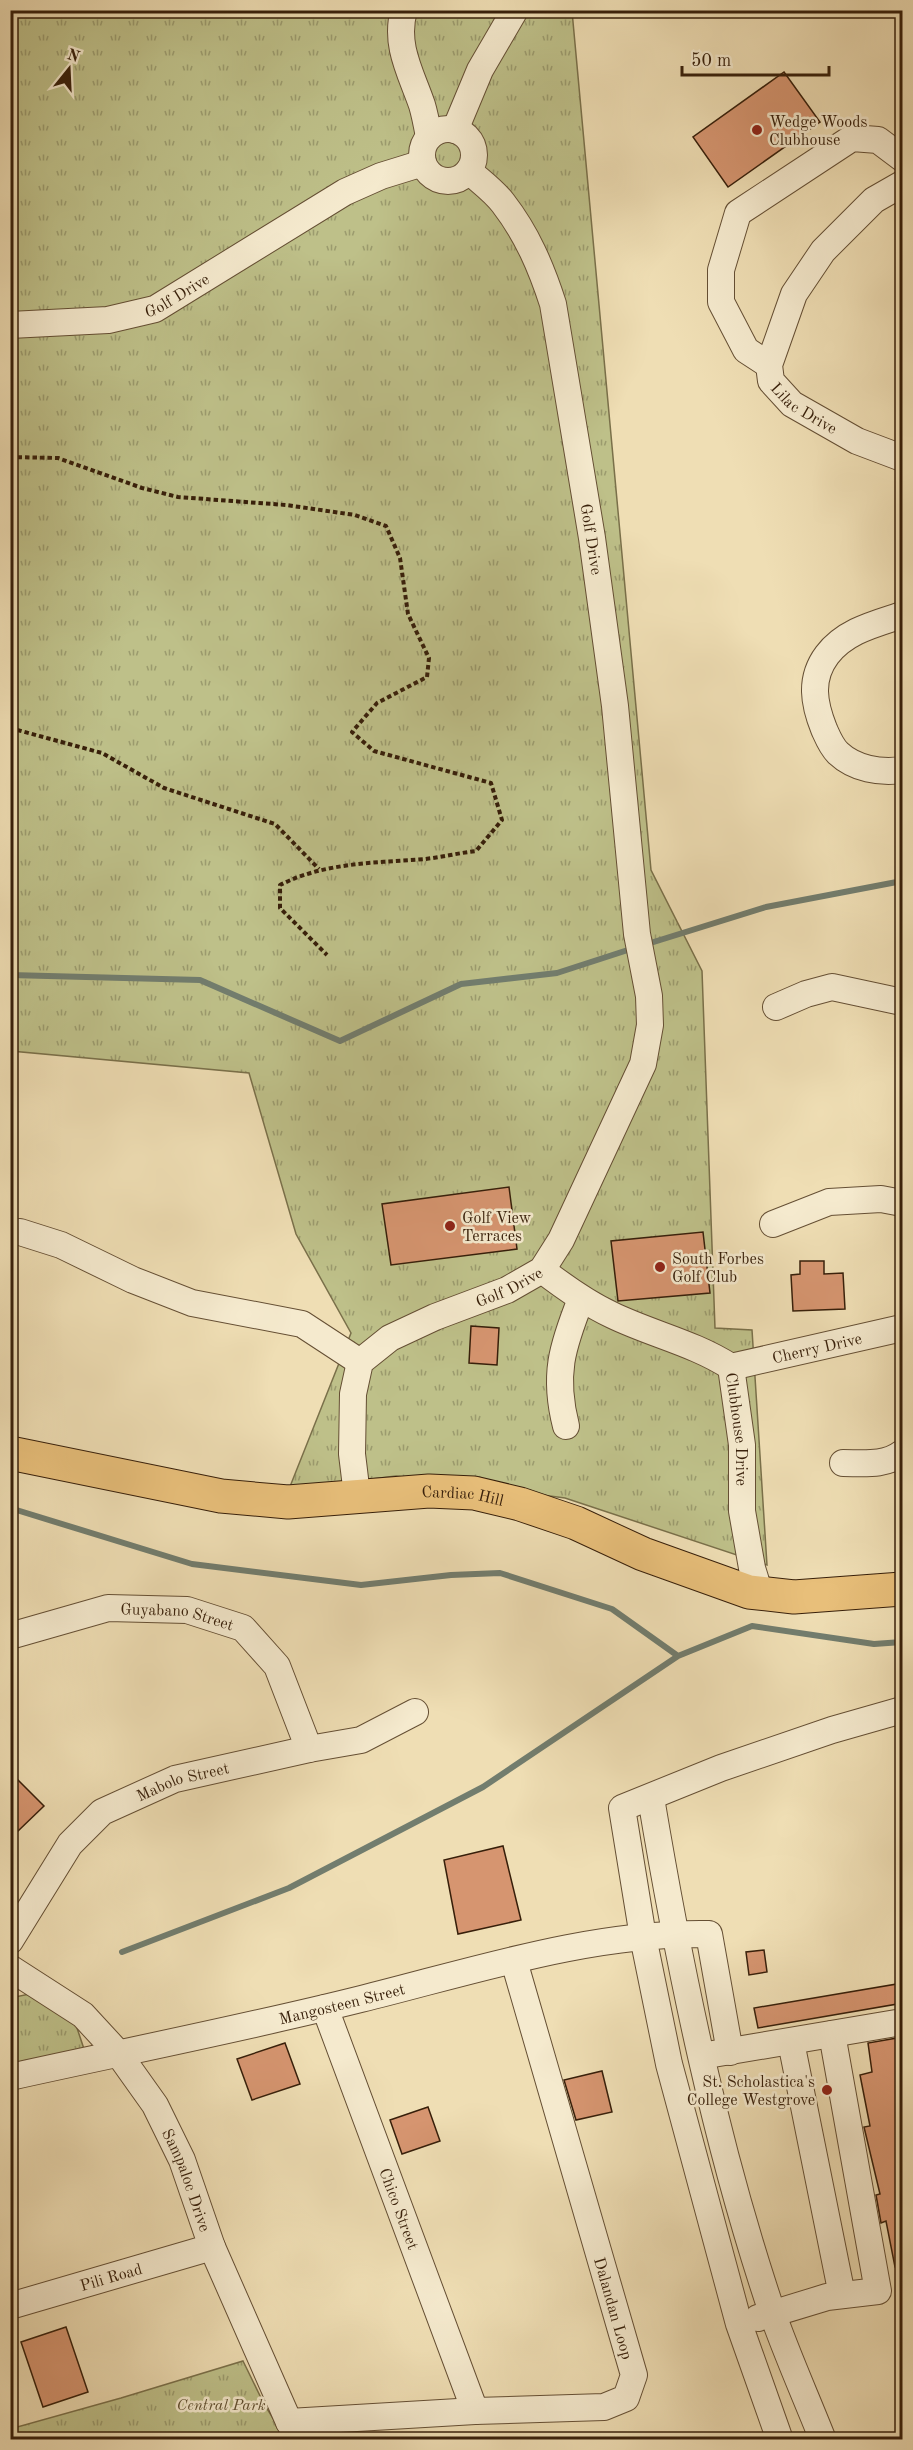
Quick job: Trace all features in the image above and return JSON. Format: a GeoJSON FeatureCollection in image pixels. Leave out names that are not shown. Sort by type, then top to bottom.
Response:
{"type":"FeatureCollection","features":[{"type":"Feature","properties":{"kind":"main road","name":"Cardiac Hill"},"geometry":{"type":"LineString","coordinates":[[10,1453],[220,1496],[288,1502],[429,1491],[474,1493],[520,1504],[576,1523],[643,1554],[760,1594],[794,1597],[903,1589]]}},
{"type":"Feature","properties":{"kind":"street"},"geometry":{"type":"LineString","coordinates":[[404,10],[400,26],[407,69],[422,105],[429,137]]}},
{"type":"Feature","properties":{"kind":"street"},"geometry":{"type":"LineString","coordinates":[[455,130],[480,70],[515,10]]}},
{"type":"Feature","properties":{"kind":"street"},"geometry":{"type":"LineString","coordinates":[[455,130],[469,139],[474,155],[469,171],[462,177],[444,181],[427,171],[423,163],[424,144],[437,131],[455,130]]}},
{"type":"Feature","properties":{"kind":"street"},"geometry":{"type":"LineString","coordinates":[[769,365],[746,350],[721,302],[720,270],[738,213],[852,138],[878,140],[903,158]]}},
{"type":"Feature","properties":{"kind":"street","name":"Golf Drive"},"geometry":{"type":"LineString","coordinates":[[10,325],[108,320],[155,309],[345,192],[381,176],[423,163]]}},
{"type":"Feature","properties":{"kind":"street","name":"Golf Drive"},"geometry":{"type":"LineString","coordinates":[[360,1362],[390,1338],[435,1317],[507,1290],[542,1270],[561,1240],[643,1064],[650,1025],[649,996],[637,934],[615,706],[592,538],[553,304],[542,269],[527,238],[502,202],[469,171]]}},
{"type":"Feature","properties":{"kind":"street","name":"Lilac Drive"},"geometry":{"type":"LineString","coordinates":[[903,184],[874,200],[823,250],[794,294],[769,365],[771,381],[792,404],[857,441],[903,458]]}},
{"type":"Feature","properties":{"kind":"street"},"geometry":{"type":"LineString","coordinates":[[903,615],[855,631],[827,655],[815,679],[814,706],[830,744],[838,753],[852,763],[883,772],[903,770]]}},
{"type":"Feature","properties":{"kind":"street"},"geometry":{"type":"LineString","coordinates":[[776,1007],[806,994],[832,987],[903,1002]]}},
{"type":"Feature","properties":{"kind":"street"},"geometry":{"type":"LineString","coordinates":[[773,1224],[829,1202],[881,1199],[903,1203]]}},
{"type":"Feature","properties":{"kind":"street"},"geometry":{"type":"LineString","coordinates":[[20,1232],[61,1245],[133,1280],[192,1303],[302,1324],[360,1362],[353,1394],[352,1454],[357,1495]]}},
{"type":"Feature","properties":{"kind":"street","name":"Clubhouse Drive"},"geometry":{"type":"LineString","coordinates":[[542,1270],[581,1299],[613,1316],[714,1356],[731,1367],[742,1445],[742,1511],[752,1568],[760,1594]]}},
{"type":"Feature","properties":{"kind":"street"},"geometry":{"type":"LineString","coordinates":[[566,1426],[560,1403],[559,1371],[566,1337],[581,1299]]}},
{"type":"Feature","properties":{"kind":"street","name":"Cherry Drive"},"geometry":{"type":"LineString","coordinates":[[731,1367],[903,1328]]}},
{"type":"Feature","properties":{"kind":"street"},"geometry":{"type":"LineString","coordinates":[[843,1463],[876,1464],[896,1458],[903,1453]]}},
{"type":"Feature","properties":{"kind":"street","name":"Guyabano Street"},"geometry":{"type":"LineString","coordinates":[[10,1636],[108,1608],[187,1610],[243,1628],[277,1666],[309,1749]]}},
{"type":"Feature","properties":{"kind":"street"},"geometry":{"type":"LineString","coordinates":[[780,2439],[739,2324],[669,2064],[643,1937],[622,1808],[720,1768],[832,1730],[903,1710]]}},
{"type":"Feature","properties":{"kind":"street","name":"Mabolo Street"},"geometry":{"type":"LineString","coordinates":[[10,1941],[70,1844],[102,1812],[175,1779],[309,1749],[361,1740],[415,1712]]}},
{"type":"Feature","properties":{"kind":"street"},"geometry":{"type":"LineString","coordinates":[[651,1798],[673,1933],[701,2057],[748,2236],[773,2314],[823,2439]]}},
{"type":"Feature","properties":{"kind":"street","name":"Mangosteen Street"},"geometry":{"type":"LineString","coordinates":[[10,2077],[325,2008],[598,1942],[673,1933],[709,1934],[730,2052]]}},
{"type":"Feature","properties":{"kind":"street","name":"Dalandan Loop"},"geometry":{"type":"LineString","coordinates":[[294,2431],[474,2411],[604,2407],[626,2398],[634,2375],[514,1961]]}},
{"type":"Feature","properties":{"kind":"street","name":"Sampaloc Drive"},"geometry":{"type":"LineString","coordinates":[[10,1968],[83,2015],[118,2053],[155,2105],[182,2160],[212,2247],[294,2431]]}},
{"type":"Feature","properties":{"kind":"street","name":"Chico Street"},"geometry":{"type":"LineString","coordinates":[[325,2008],[474,2411]]}},
{"type":"Feature","properties":{"kind":"street"},"geometry":{"type":"LineString","coordinates":[[669,2064],[903,2022]]}},
{"type":"Feature","properties":{"kind":"street"},"geometry":{"type":"LineString","coordinates":[[739,2324],[827,2297],[878,2291],[832,2034]]}},
{"type":"Feature","properties":{"kind":"street"},"geometry":{"type":"LineString","coordinates":[[791,2042],[842,2295]]}},
{"type":"Feature","properties":{"kind":"street","name":"Pili Road"},"geometry":{"type":"LineString","coordinates":[[10,2306],[212,2247]]}},
{"type":"Feature","properties":{"kind":"path"},"geometry":{"type":"LineString","coordinates":[[10,457],[58,458],[142,488],[178,496],[355,515],[386,526],[400,558],[408,614],[429,658],[427,677],[377,703],[352,732],[374,751],[491,783],[502,820],[476,851],[428,858],[351,864],[302,873],[280,885],[280,909],[327,955]]}},
{"type":"Feature","properties":{"kind":"path"},"geometry":{"type":"LineString","coordinates":[[10,728],[102,753],[164,788],[275,824],[320,870]]}},
{"type":"Feature","properties":{"kind":"green space","name":"South Forbes Golf Club"},"geometry":{"type":"Polygon","coordinates":[[[10,11],[572,11],[651,870],[702,971],[715,1328],[752,1330],[767,1565],[565,1498],[396,1476],[289,1489],[351,1333],[296,1234],[249,1073],[11,1051],[10,11]]]}},
{"type":"Feature","properties":{"kind":"green space"},"geometry":{"type":"Polygon","coordinates":[[[39,1992],[74,2019],[86,2055],[11,2072],[10,1998],[39,1992]]]}},
{"type":"Feature","properties":{"kind":"green space","name":"Central Park"},"geometry":{"type":"Polygon","coordinates":[[[243,2361],[264,2404],[286,2439],[11,2440],[10,2429],[243,2361]]]}},
{"type":"Feature","properties":{"kind":"building","name":"Wedge Woods Clubhouse"},"geometry":{"type":"Polygon","coordinates":[[[784,72],[820,122],[728,187],[693,137],[784,72]]]}},
{"type":"Feature","properties":{"kind":"building","name":"Golf View Terraces"},"geometry":{"type":"Polygon","coordinates":[[[509,1187],[517,1249],[391,1265],[382,1204],[509,1187]]]}},
{"type":"Feature","properties":{"kind":"building","name":"South Forbes Golf Club"},"geometry":{"type":"Polygon","coordinates":[[[703,1232],[710,1293],[618,1301],[611,1241],[703,1232]]]}},
{"type":"Feature","properties":{"kind":"building"},"geometry":{"type":"Polygon","coordinates":[[[800,1261],[824,1261],[824,1274],[843,1273],[845,1309],[793,1311],[791,1275],[800,1274],[800,1261]]]}},
{"type":"Feature","properties":{"kind":"building"},"geometry":{"type":"Polygon","coordinates":[[[471,1326],[499,1328],[497,1365],[469,1363],[471,1326]]]}},
{"type":"Feature","properties":{"kind":"building"},"geometry":{"type":"Polygon","coordinates":[[[10,1772],[44,1806],[18,1831],[10,1824],[10,1772]]]}},
{"type":"Feature","properties":{"kind":"building"},"geometry":{"type":"Polygon","coordinates":[[[503,1846],[521,1920],[458,1934],[444,1860],[503,1846]]]}},
{"type":"Feature","properties":{"kind":"building"},"geometry":{"type":"Polygon","coordinates":[[[764,1950],[767,1972],[749,1975],[746,1952],[764,1950]]]}},
{"type":"Feature","properties":{"kind":"building"},"geometry":{"type":"Polygon","coordinates":[[[903,1983],[903,2003],[758,2028],[754,2008],[903,1983]]]}},
{"type":"Feature","properties":{"kind":"building"},"geometry":{"type":"Polygon","coordinates":[[[903,2037],[903,2266],[895,2267],[886,2221],[881,2223],[876,2195],[880,2194],[864,2127],[870,2126],[860,2075],[872,2072],[868,2043],[903,2037]]]}},
{"type":"Feature","properties":{"kind":"building"},"geometry":{"type":"Polygon","coordinates":[[[285,2043],[300,2084],[252,2100],[237,2059],[285,2043]]]}},
{"type":"Feature","properties":{"kind":"building"},"geometry":{"type":"Polygon","coordinates":[[[602,2071],[612,2112],[576,2120],[564,2080],[602,2071]]]}},
{"type":"Feature","properties":{"kind":"building"},"geometry":{"type":"Polygon","coordinates":[[[428,2107],[440,2141],[402,2154],[390,2120],[428,2107]]]}},
{"type":"Feature","properties":{"kind":"building"},"geometry":{"type":"Polygon","coordinates":[[[66,2327],[88,2392],[43,2407],[21,2342],[66,2327]]]}},
{"type":"Feature","properties":{"kind":"waterway"},"geometry":{"type":"LineString","coordinates":[[644,945],[766,907],[902,881]]}},
{"type":"Feature","properties":{"kind":"waterway"},"geometry":{"type":"LineString","coordinates":[[10,975],[200,980],[340,1041],[461,984],[557,973],[634,948]]}},
{"type":"Feature","properties":{"kind":"waterway"},"geometry":{"type":"LineString","coordinates":[[10,1508],[192,1564],[361,1585],[451,1575],[500,1573],[612,1609],[678,1656]]}},
{"type":"Feature","properties":{"kind":"waterway"},"geometry":{"type":"LineString","coordinates":[[122,1952],[289,1888],[483,1787],[678,1656],[752,1626],[874,1644],[902,1642]]}},
{"type":"Feature","properties":{"kind":"place","name":"Wedge Woods Clubhouse"},"geometry":{"type":"Point","coordinates":[757,130]}},
{"type":"Feature","properties":{"kind":"place","name":"Golf View Terraces"},"geometry":{"type":"Point","coordinates":[450,1226]}},
{"type":"Feature","properties":{"kind":"place","name":"South Forbes Golf Club"},"geometry":{"type":"Point","coordinates":[660,1267]}},
{"type":"Feature","properties":{"kind":"place","name":"St. Scholastica's College Westgrove"},"geometry":{"type":"Point","coordinates":[827,2090]}}]}
